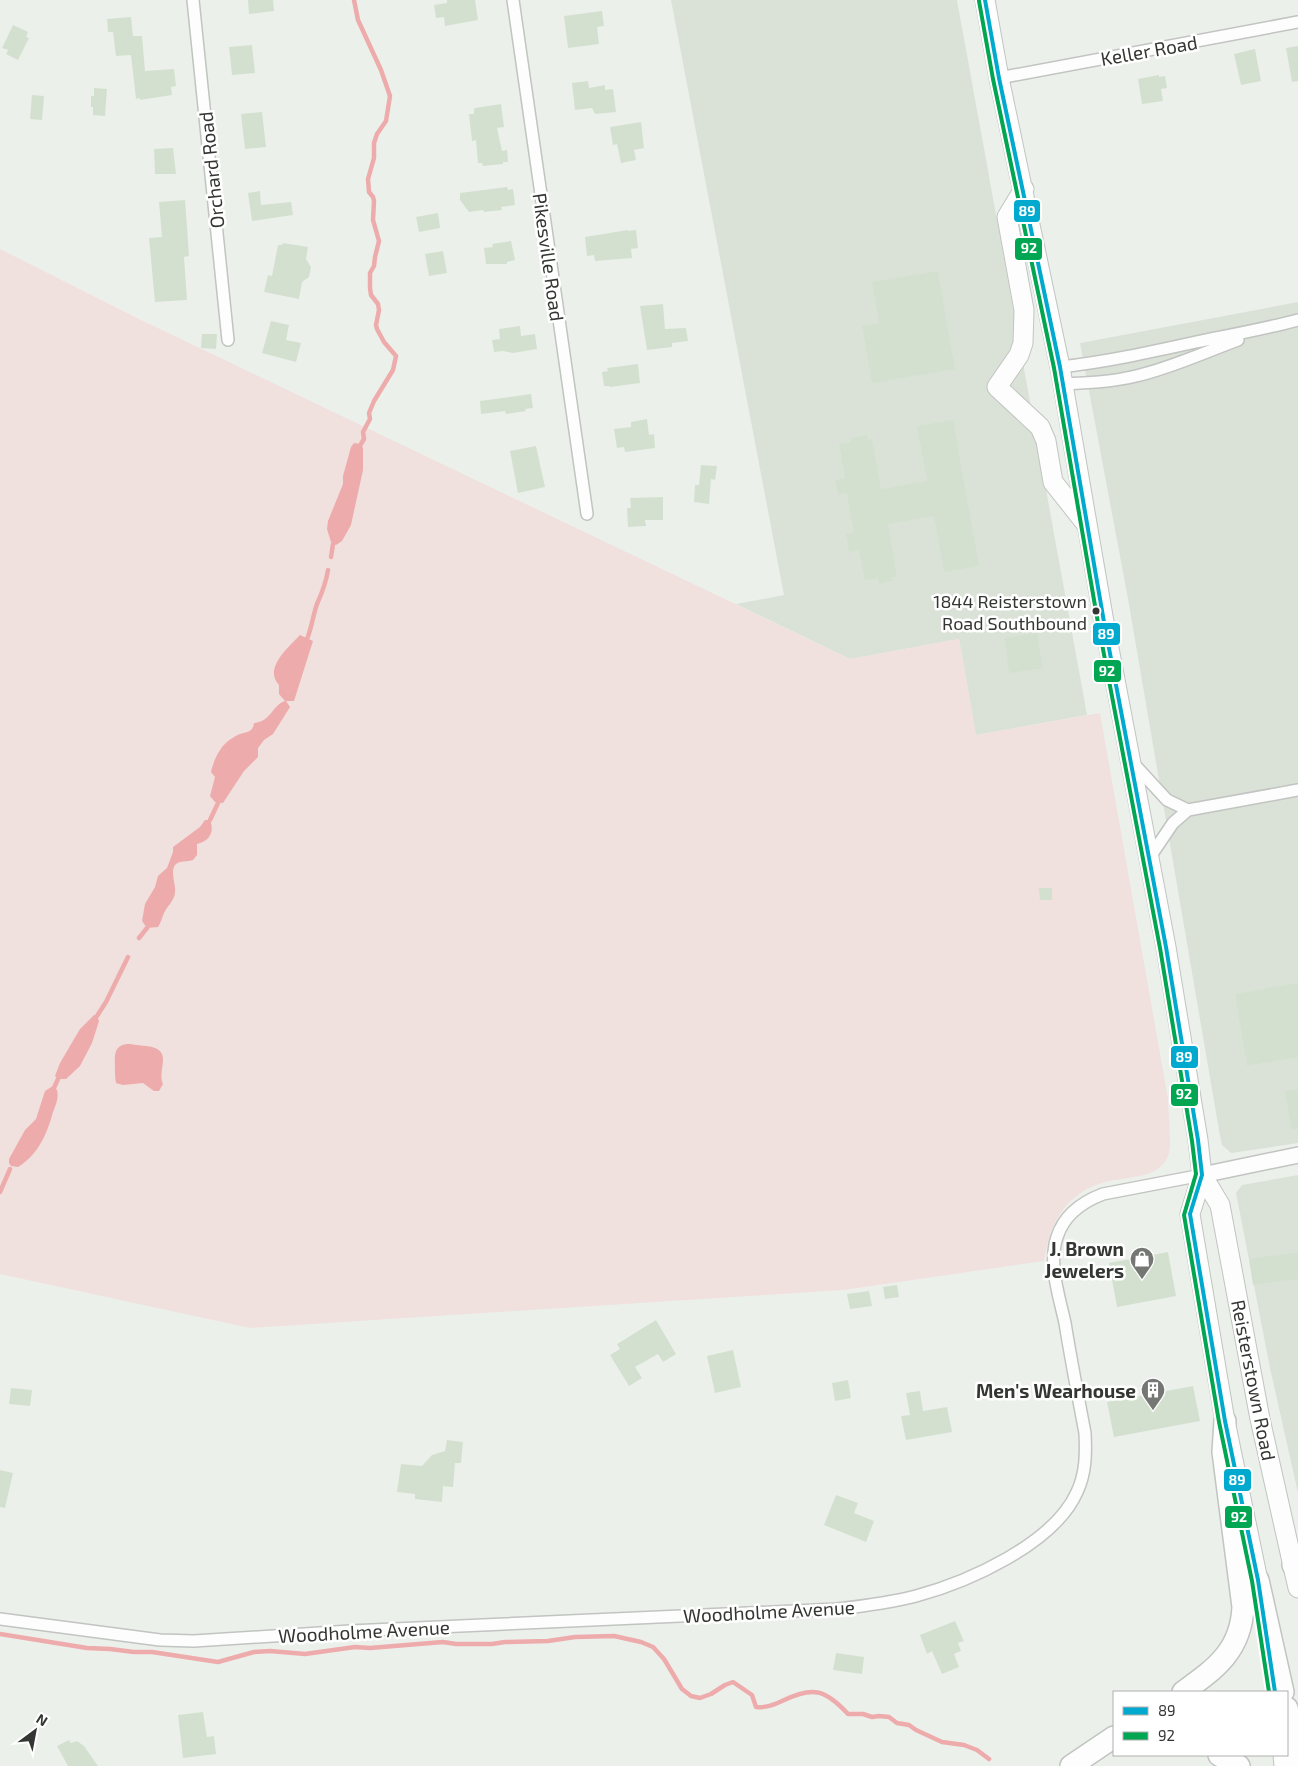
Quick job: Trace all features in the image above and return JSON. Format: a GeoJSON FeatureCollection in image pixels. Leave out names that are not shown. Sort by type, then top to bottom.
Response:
{"type":"FeatureCollection","features":[{"type":"Feature","properties":{"kind":"highway"},"geometry":{"type":"LineString","coordinates":[[1184,1691],[1225,1658],[1236,1640],[1242,1620],[1243,1607],[1223,1452],[1225,1421]]}},
{"type":"Feature","properties":{"kind":"highway"},"geometry":{"type":"LineString","coordinates":[[1258,1580],[1283,1691]]}},
{"type":"Feature","properties":{"kind":"highway"},"geometry":{"type":"LineString","coordinates":[[1288,1712],[1298,1757]]}},
{"type":"Feature","properties":{"kind":"highway"},"geometry":{"type":"LineString","coordinates":[[1071,1766],[1113,1738]]}},
{"type":"Feature","properties":{"kind":"highway"},"geometry":{"type":"LineString","coordinates":[[1076,1766],[1113,1747]]}},
{"type":"Feature","properties":{"kind":"highway"},"geometry":{"type":"LineString","coordinates":[[1221,1756],[1239,1766]]}},
{"type":"Feature","properties":{"kind":"main road","name":"Reisterstown Road"},"geometry":{"type":"LineString","coordinates":[[984,0],[1061,375],[1104,622],[1150,857],[1195,1121],[1202,1175],[1220,1205],[1260,1419],[1298,1588]]}},
{"type":"Feature","properties":{"kind":"main road"},"geometry":{"type":"LineString","coordinates":[[1024,189],[1007,217],[1024,310],[1023,343],[1019,355],[997,387],[1040,427],[1046,441],[1053,482],[1088,526]]}},
{"type":"Feature","properties":{"kind":"main road","name":"Reisterstown Road"},"geometry":{"type":"LineString","coordinates":[[1202,1175],[1190,1214],[1225,1421],[1258,1580],[1275,1691]]}},
{"type":"Feature","properties":{"kind":"street","name":"Orchard Road"},"geometry":{"type":"LineString","coordinates":[[193,0],[228,340]]}},
{"type":"Feature","properties":{"kind":"street","name":"Pikesville Road"},"geometry":{"type":"LineString","coordinates":[[513,0],[587,514]]}},
{"type":"Feature","properties":{"kind":"street","name":"Keller Road"},"geometry":{"type":"LineString","coordinates":[[999,78],[1298,22]]}},
{"type":"Feature","properties":{"kind":"street"},"geometry":{"type":"LineString","coordinates":[[1061,375],[1090,364],[1265,329],[1298,320]]}},
{"type":"Feature","properties":{"kind":"street"},"geometry":{"type":"LineString","coordinates":[[1061,375],[1094,383],[1136,376],[1172,365],[1265,329]]}},
{"type":"Feature","properties":{"kind":"street"},"geometry":{"type":"LineString","coordinates":[[1132,762],[1167,800],[1188,810]]}},
{"type":"Feature","properties":{"kind":"street"},"geometry":{"type":"LineString","coordinates":[[1150,857],[1173,823],[1188,810],[1298,790]]}},
{"type":"Feature","properties":{"kind":"street"},"geometry":{"type":"LineString","coordinates":[[1202,1175],[1298,1155]]}},
{"type":"Feature","properties":{"kind":"street","name":"Woodholme Avenue"},"geometry":{"type":"LineString","coordinates":[[0,1618],[160,1640],[220,1640],[350,1631],[837,1609],[878,1604],[917,1596],[956,1583],[1020,1551],[1041,1536],[1056,1523],[1068,1508],[1077,1493],[1083,1477],[1086,1454],[1085,1432],[1053,1266],[1057,1236],[1061,1229],[1072,1212],[1088,1200],[1103,1194],[1202,1175]]}},
{"type":"Feature","properties":{"kind":"shaded area"},"geometry":{"type":"Polygon","coordinates":[[[671,0],[957,0],[1087,715],[976,735],[959,639],[850,659],[736,604],[784,595],[671,0]]]}},
{"type":"Feature","properties":{"kind":"shaded area"},"geometry":{"type":"Polygon","coordinates":[[[0,249],[139,319],[850,659],[959,639],[976,735],[1100,713],[1168,1099],[1170,1148],[1165,1162],[1158,1169],[1149,1173],[1108,1181],[1087,1189],[1077,1196],[1068,1204],[1057,1219],[1051,1231],[1044,1261],[843,1290],[250,1328],[0,1274],[0,249]]]}},
{"type":"Feature","properties":{"kind":"shaded area"},"geometry":{"type":"Polygon","coordinates":[[[1298,302],[1298,1143],[1231,1153],[1222,1145],[1220,1136],[1128,599],[1080,343],[1298,302]]]}},
{"type":"Feature","properties":{"kind":"shaded area"},"geometry":{"type":"Polygon","coordinates":[[[354,443],[361,444],[363,448],[363,470],[351,525],[342,541],[336,545],[331,542],[327,529],[328,521],[343,484],[343,476],[351,447],[354,443]]]}},
{"type":"Feature","properties":{"kind":"shaded area"},"geometry":{"type":"Polygon","coordinates":[[[300,635],[313,641],[294,701],[286,701],[290,707],[273,734],[264,740],[258,748],[258,757],[244,771],[223,803],[215,802],[210,796],[215,777],[211,772],[216,757],[223,746],[229,741],[249,731],[254,723],[260,722],[280,703],[285,701],[279,694],[279,685],[274,672],[279,658],[300,635]]]}},
{"type":"Feature","properties":{"kind":"shaded area"},"geometry":{"type":"Polygon","coordinates":[[[205,820],[210,820],[212,829],[210,836],[205,841],[197,844],[197,855],[193,860],[179,862],[175,865],[173,871],[174,898],[165,910],[158,927],[147,928],[142,921],[145,904],[155,887],[158,876],[167,868],[173,847],[200,827],[205,820]]]}},
{"type":"Feature","properties":{"kind":"shaded area"},"geometry":{"type":"Polygon","coordinates":[[[94,1015],[97,1016],[99,1021],[92,1043],[80,1066],[66,1079],[58,1079],[55,1076],[60,1063],[80,1029],[94,1015]]]}},
{"type":"Feature","properties":{"kind":"shaded area"},"geometry":{"type":"Polygon","coordinates":[[[130,1044],[152,1047],[162,1054],[161,1074],[163,1084],[159,1091],[154,1091],[143,1083],[123,1085],[116,1083],[115,1061],[117,1049],[120,1046],[130,1044]]]}},
{"type":"Feature","properties":{"kind":"shaded area"},"geometry":{"type":"Polygon","coordinates":[[[53,1086],[57,1090],[57,1101],[41,1143],[25,1162],[18,1167],[11,1166],[9,1159],[25,1130],[36,1119],[45,1091],[53,1086]]]}},
{"type":"Feature","properties":{"kind":"shaded area"},"geometry":{"type":"Polygon","coordinates":[[[1298,1175],[1298,1493],[1270,1368],[1236,1193],[1242,1185],[1298,1175]]]}},
{"type":"Feature","properties":{"kind":"building"},"geometry":{"type":"Polygon","coordinates":[[[248,0],[273,0],[274,11],[249,14],[248,0]]]}},
{"type":"Feature","properties":{"kind":"building"},"geometry":{"type":"Polygon","coordinates":[[[447,0],[475,0],[478,20],[445,26],[444,17],[436,18],[434,5],[447,3],[447,0]]]}},
{"type":"Feature","properties":{"kind":"building"},"geometry":{"type":"Polygon","coordinates":[[[602,11],[604,26],[597,27],[599,44],[568,48],[564,16],[602,11]]]}},
{"type":"Feature","properties":{"kind":"building"},"geometry":{"type":"Polygon","coordinates":[[[131,17],[133,36],[142,36],[145,71],[174,69],[176,86],[171,87],[172,95],[136,99],[131,55],[116,56],[113,32],[108,32],[107,19],[131,17]]]}},
{"type":"Feature","properties":{"kind":"building"},"geometry":{"type":"Polygon","coordinates":[[[13,25],[28,32],[26,37],[29,38],[18,60],[6,54],[8,50],[2,48],[13,25]]]}},
{"type":"Feature","properties":{"kind":"building"},"geometry":{"type":"Polygon","coordinates":[[[252,45],[255,73],[232,75],[229,47],[252,45]]]}},
{"type":"Feature","properties":{"kind":"building"},"geometry":{"type":"Polygon","coordinates":[[[1298,46],[1298,81],[1292,82],[1286,48],[1298,46]]]}},
{"type":"Feature","properties":{"kind":"building"},"geometry":{"type":"Polygon","coordinates":[[[1255,49],[1261,81],[1241,85],[1234,54],[1255,49]]]}},
{"type":"Feature","properties":{"kind":"building"},"geometry":{"type":"Polygon","coordinates":[[[1159,75],[1159,77],[1165,76],[1167,88],[1161,89],[1163,101],[1142,104],[1138,79],[1159,75]]]}},
{"type":"Feature","properties":{"kind":"building"},"geometry":{"type":"Polygon","coordinates":[[[588,81],[589,88],[605,85],[605,90],[613,89],[616,112],[595,114],[592,108],[575,110],[572,83],[588,81]]]}},
{"type":"Feature","properties":{"kind":"building"},"geometry":{"type":"Polygon","coordinates":[[[94,88],[107,89],[105,116],[93,115],[91,96],[94,96],[94,88]]]}},
{"type":"Feature","properties":{"kind":"building"},"geometry":{"type":"Polygon","coordinates":[[[32,95],[44,96],[42,120],[30,119],[32,95]]]}},
{"type":"Feature","properties":{"kind":"building"},"geometry":{"type":"Polygon","coordinates":[[[501,104],[504,127],[497,128],[502,151],[507,150],[508,162],[483,166],[482,163],[478,163],[476,140],[472,141],[469,114],[474,114],[475,108],[501,104]]]}},
{"type":"Feature","properties":{"kind":"building"},"geometry":{"type":"Polygon","coordinates":[[[262,112],[266,147],[245,149],[241,114],[262,112]]]}},
{"type":"Feature","properties":{"kind":"building"},"geometry":{"type":"Polygon","coordinates":[[[641,122],[644,148],[634,150],[636,160],[621,163],[617,144],[613,145],[610,127],[641,122]]]}},
{"type":"Feature","properties":{"kind":"building"},"geometry":{"type":"Polygon","coordinates":[[[173,148],[176,174],[155,174],[154,149],[173,148]]]}},
{"type":"Feature","properties":{"kind":"building"},"geometry":{"type":"Polygon","coordinates":[[[507,187],[508,190],[513,189],[515,205],[501,207],[502,210],[469,212],[460,200],[460,193],[507,187]]]}},
{"type":"Feature","properties":{"kind":"building"},"geometry":{"type":"Polygon","coordinates":[[[260,191],[261,205],[291,202],[293,215],[252,221],[248,193],[260,191]]]}},
{"type":"Feature","properties":{"kind":"building"},"geometry":{"type":"Polygon","coordinates":[[[185,200],[189,256],[184,257],[187,300],[155,302],[149,238],[162,237],[159,202],[185,200]]]}},
{"type":"Feature","properties":{"kind":"building"},"geometry":{"type":"Polygon","coordinates":[[[438,213],[440,228],[419,232],[416,217],[438,213]]]}},
{"type":"Feature","properties":{"kind":"building"},"geometry":{"type":"Polygon","coordinates":[[[636,230],[638,248],[631,249],[632,258],[595,261],[594,255],[587,256],[585,237],[636,230]]]}},
{"type":"Feature","properties":{"kind":"building"},"geometry":{"type":"Polygon","coordinates":[[[511,241],[515,260],[507,262],[507,264],[486,264],[484,248],[493,247],[492,244],[511,241]]]}},
{"type":"Feature","properties":{"kind":"building"},"geometry":{"type":"Polygon","coordinates":[[[283,243],[308,247],[306,259],[311,267],[309,277],[302,282],[299,299],[264,292],[268,275],[272,276],[278,245],[283,243]]]}},
{"type":"Feature","properties":{"kind":"building"},"geometry":{"type":"Polygon","coordinates":[[[443,251],[447,273],[429,276],[425,254],[443,251]]]}},
{"type":"Feature","properties":{"kind":"building"},"geometry":{"type":"Polygon","coordinates":[[[938,271],[955,369],[872,383],[862,326],[879,323],[872,282],[938,271]]]}},
{"type":"Feature","properties":{"kind":"building"},"geometry":{"type":"Polygon","coordinates":[[[663,304],[665,329],[686,328],[688,341],[672,343],[672,347],[647,350],[640,306],[663,304]]]}},
{"type":"Feature","properties":{"kind":"building"},"geometry":{"type":"Polygon","coordinates":[[[271,321],[289,325],[286,340],[301,343],[296,362],[262,353],[271,321]]]}},
{"type":"Feature","properties":{"kind":"building"},"geometry":{"type":"Polygon","coordinates":[[[520,326],[521,336],[535,334],[537,349],[513,353],[494,352],[492,340],[500,339],[499,329],[520,326]]]}},
{"type":"Feature","properties":{"kind":"building"},"geometry":{"type":"Polygon","coordinates":[[[202,334],[217,334],[216,349],[201,348],[202,334]]]}},
{"type":"Feature","properties":{"kind":"building"},"geometry":{"type":"Polygon","coordinates":[[[638,364],[640,383],[604,386],[602,372],[608,371],[607,368],[638,364]]]}},
{"type":"Feature","properties":{"kind":"building"},"geometry":{"type":"Polygon","coordinates":[[[531,394],[533,408],[525,409],[526,411],[506,414],[505,411],[481,414],[480,401],[531,394]]]}},
{"type":"Feature","properties":{"kind":"building"},"geometry":{"type":"Polygon","coordinates":[[[647,419],[649,435],[654,434],[655,448],[625,452],[624,447],[617,448],[614,429],[631,427],[631,422],[647,419]]]}},
{"type":"Feature","properties":{"kind":"building"},"geometry":{"type":"Polygon","coordinates":[[[953,420],[979,566],[944,572],[934,516],[888,524],[897,577],[892,577],[893,581],[879,584],[878,578],[865,580],[859,550],[849,552],[846,534],[854,533],[847,493],[838,495],[835,480],[845,478],[839,444],[851,442],[851,438],[867,435],[868,440],[872,439],[881,489],[927,481],[917,426],[953,420]]]}},
{"type":"Feature","properties":{"kind":"building"},"geometry":{"type":"Polygon","coordinates":[[[536,446],[545,487],[518,493],[510,451],[536,446]]]}},
{"type":"Feature","properties":{"kind":"building"},"geometry":{"type":"Polygon","coordinates":[[[701,465],[717,466],[715,480],[711,479],[709,504],[694,502],[695,485],[699,485],[701,465]]]}},
{"type":"Feature","properties":{"kind":"building"},"geometry":{"type":"Polygon","coordinates":[[[663,497],[663,520],[645,520],[646,526],[628,527],[627,508],[631,508],[630,498],[663,497]]]}},
{"type":"Feature","properties":{"kind":"building"},"geometry":{"type":"Polygon","coordinates":[[[1037,633],[1043,668],[1009,673],[1004,638],[1037,633]]]}},
{"type":"Feature","properties":{"kind":"building"},"geometry":{"type":"Polygon","coordinates":[[[1039,888],[1052,888],[1052,900],[1040,900],[1039,888]]]}},
{"type":"Feature","properties":{"kind":"building"},"geometry":{"type":"Polygon","coordinates":[[[1298,983],[1298,1057],[1247,1066],[1235,994],[1298,983]]]}},
{"type":"Feature","properties":{"kind":"building"},"geometry":{"type":"Polygon","coordinates":[[[1298,1089],[1298,1129],[1291,1129],[1285,1091],[1298,1089]]]}},
{"type":"Feature","properties":{"kind":"building","name":"J. Brown Jewelers"},"geometry":{"type":"Polygon","coordinates":[[[1168,1252],[1176,1296],[1117,1307],[1109,1263],[1168,1252]]]}},
{"type":"Feature","properties":{"kind":"building"},"geometry":{"type":"Polygon","coordinates":[[[1298,1252],[1298,1279],[1253,1285],[1249,1259],[1298,1252]]]}},
{"type":"Feature","properties":{"kind":"building"},"geometry":{"type":"Polygon","coordinates":[[[897,1285],[899,1297],[885,1299],[883,1287],[897,1285]]]}},
{"type":"Feature","properties":{"kind":"building"},"geometry":{"type":"Polygon","coordinates":[[[869,1291],[872,1306],[850,1309],[847,1294],[869,1291]]]}},
{"type":"Feature","properties":{"kind":"building"},"geometry":{"type":"Polygon","coordinates":[[[656,1320],[676,1354],[663,1362],[658,1354],[635,1367],[642,1378],[629,1386],[610,1355],[620,1349],[617,1344],[656,1320]]]}},
{"type":"Feature","properties":{"kind":"building"},"geometry":{"type":"Polygon","coordinates":[[[733,1350],[741,1387],[715,1393],[707,1356],[733,1350]]]}},
{"type":"Feature","properties":{"kind":"building"},"geometry":{"type":"Polygon","coordinates":[[[848,1380],[851,1398],[835,1401],[832,1383],[848,1380]]]}},
{"type":"Feature","properties":{"kind":"building","name":"Men's Wearhouse"},"geometry":{"type":"Polygon","coordinates":[[[1193,1386],[1200,1421],[1114,1437],[1107,1402],[1193,1386]]]}},
{"type":"Feature","properties":{"kind":"building"},"geometry":{"type":"Polygon","coordinates":[[[11,1388],[32,1390],[30,1406],[9,1404],[11,1388]]]}},
{"type":"Feature","properties":{"kind":"building"},"geometry":{"type":"Polygon","coordinates":[[[920,1391],[923,1411],[947,1407],[952,1432],[906,1440],[901,1416],[910,1415],[906,1393],[920,1391]]]}},
{"type":"Feature","properties":{"kind":"building"},"geometry":{"type":"Polygon","coordinates":[[[447,1440],[463,1442],[461,1463],[455,1463],[453,1487],[443,1486],[442,1502],[415,1499],[415,1494],[397,1492],[401,1464],[422,1466],[432,1455],[445,1451],[447,1440]]]}},
{"type":"Feature","properties":{"kind":"building"},"geometry":{"type":"Polygon","coordinates":[[[0,1470],[13,1473],[5,1508],[0,1507],[0,1470]]]}},
{"type":"Feature","properties":{"kind":"building"},"geometry":{"type":"Polygon","coordinates":[[[836,1495],[858,1503],[854,1513],[874,1521],[866,1542],[824,1525],[836,1495]]]}},
{"type":"Feature","properties":{"kind":"building"},"geometry":{"type":"Polygon","coordinates":[[[955,1621],[964,1641],[958,1643],[961,1651],[954,1654],[959,1667],[942,1674],[932,1651],[927,1654],[920,1635],[955,1621]]]}},
{"type":"Feature","properties":{"kind":"building"},"geometry":{"type":"Polygon","coordinates":[[[836,1653],[864,1657],[862,1674],[833,1670],[836,1653]]]}},
{"type":"Feature","properties":{"kind":"building"},"geometry":{"type":"Polygon","coordinates":[[[203,1712],[207,1737],[214,1736],[216,1754],[183,1758],[178,1715],[203,1712]]]}},
{"type":"Feature","properties":{"kind":"building"},"geometry":{"type":"Polygon","coordinates":[[[69,1740],[71,1743],[77,1741],[84,1746],[98,1766],[68,1766],[57,1746],[69,1740]]]}},
{"type":"Feature","properties":{"kind":"waterway"},"geometry":{"type":"LineString","coordinates":[[354,0],[358,20],[381,70],[390,96],[386,121],[377,134],[374,143],[374,158],[368,179],[369,192],[374,201],[373,220],[379,241],[374,266],[370,273],[370,288],[371,295],[378,304],[377,329],[384,342],[396,356],[393,370],[369,413],[370,419],[363,432],[364,439],[361,444]]}},
{"type":"Feature","properties":{"kind":"waterway"},"geometry":{"type":"LineString","coordinates":[[331,557],[333,544]]}},
{"type":"Feature","properties":{"kind":"waterway"},"geometry":{"type":"LineString","coordinates":[[307,639],[328,570]]}},
{"type":"Feature","properties":{"kind":"waterway"},"geometry":{"type":"LineString","coordinates":[[210,820],[218,803]]}},
{"type":"Feature","properties":{"kind":"waterway"},"geometry":{"type":"LineString","coordinates":[[139,938],[147,928]]}},
{"type":"Feature","properties":{"kind":"waterway"},"geometry":{"type":"LineString","coordinates":[[97,1016],[128,957]]}},
{"type":"Feature","properties":{"kind":"waterway"},"geometry":{"type":"LineString","coordinates":[[53,1090],[58,1079]]}},
{"type":"Feature","properties":{"kind":"waterway"},"geometry":{"type":"LineString","coordinates":[[0,1192],[10,1169]]}},
{"type":"Feature","properties":{"kind":"waterway"},"geometry":{"type":"LineString","coordinates":[[0,1634],[87,1648],[152,1652],[218,1662],[254,1652],[270,1651],[305,1654],[355,1647],[370,1648],[443,1642],[492,1644],[548,1641],[575,1637],[614,1636],[641,1642],[653,1647],[664,1659],[682,1689],[691,1696],[700,1698],[733,1682],[752,1695],[756,1707],[766,1707],[802,1693],[818,1692],[832,1699],[848,1714],[889,1717],[897,1723],[909,1725],[942,1742],[964,1745],[977,1750],[989,1759]]}},
{"type":"Feature","properties":{"kind":"transit line","name":"89"},"geometry":{"type":"LineString","coordinates":[[985,0],[999,78],[1060,367],[1104,622],[1166,947],[1198,1140],[1202,1175],[1190,1214],[1225,1421],[1258,1580],[1275,1691]]}},
{"type":"Feature","properties":{"kind":"transit line","name":"92"},"geometry":{"type":"LineString","coordinates":[[979,1],[993,79],[1054,368],[1098,623],[1160,948],[1196,1174],[1184,1215],[1219,1422],[1252,1581],[1269,1691]]}},
{"type":"Feature","properties":{"kind":"place","name":"1844 Reisterstown Road Southbound"},"geometry":{"type":"Point","coordinates":[1096,611]}},
{"type":"Feature","properties":{"kind":"place","name":"J. Brown Jewelers"},"geometry":{"type":"Point","coordinates":[1142,1280]}},
{"type":"Feature","properties":{"kind":"place","name":"Men's Wearhouse"},"geometry":{"type":"Point","coordinates":[1153,1411]}}]}
